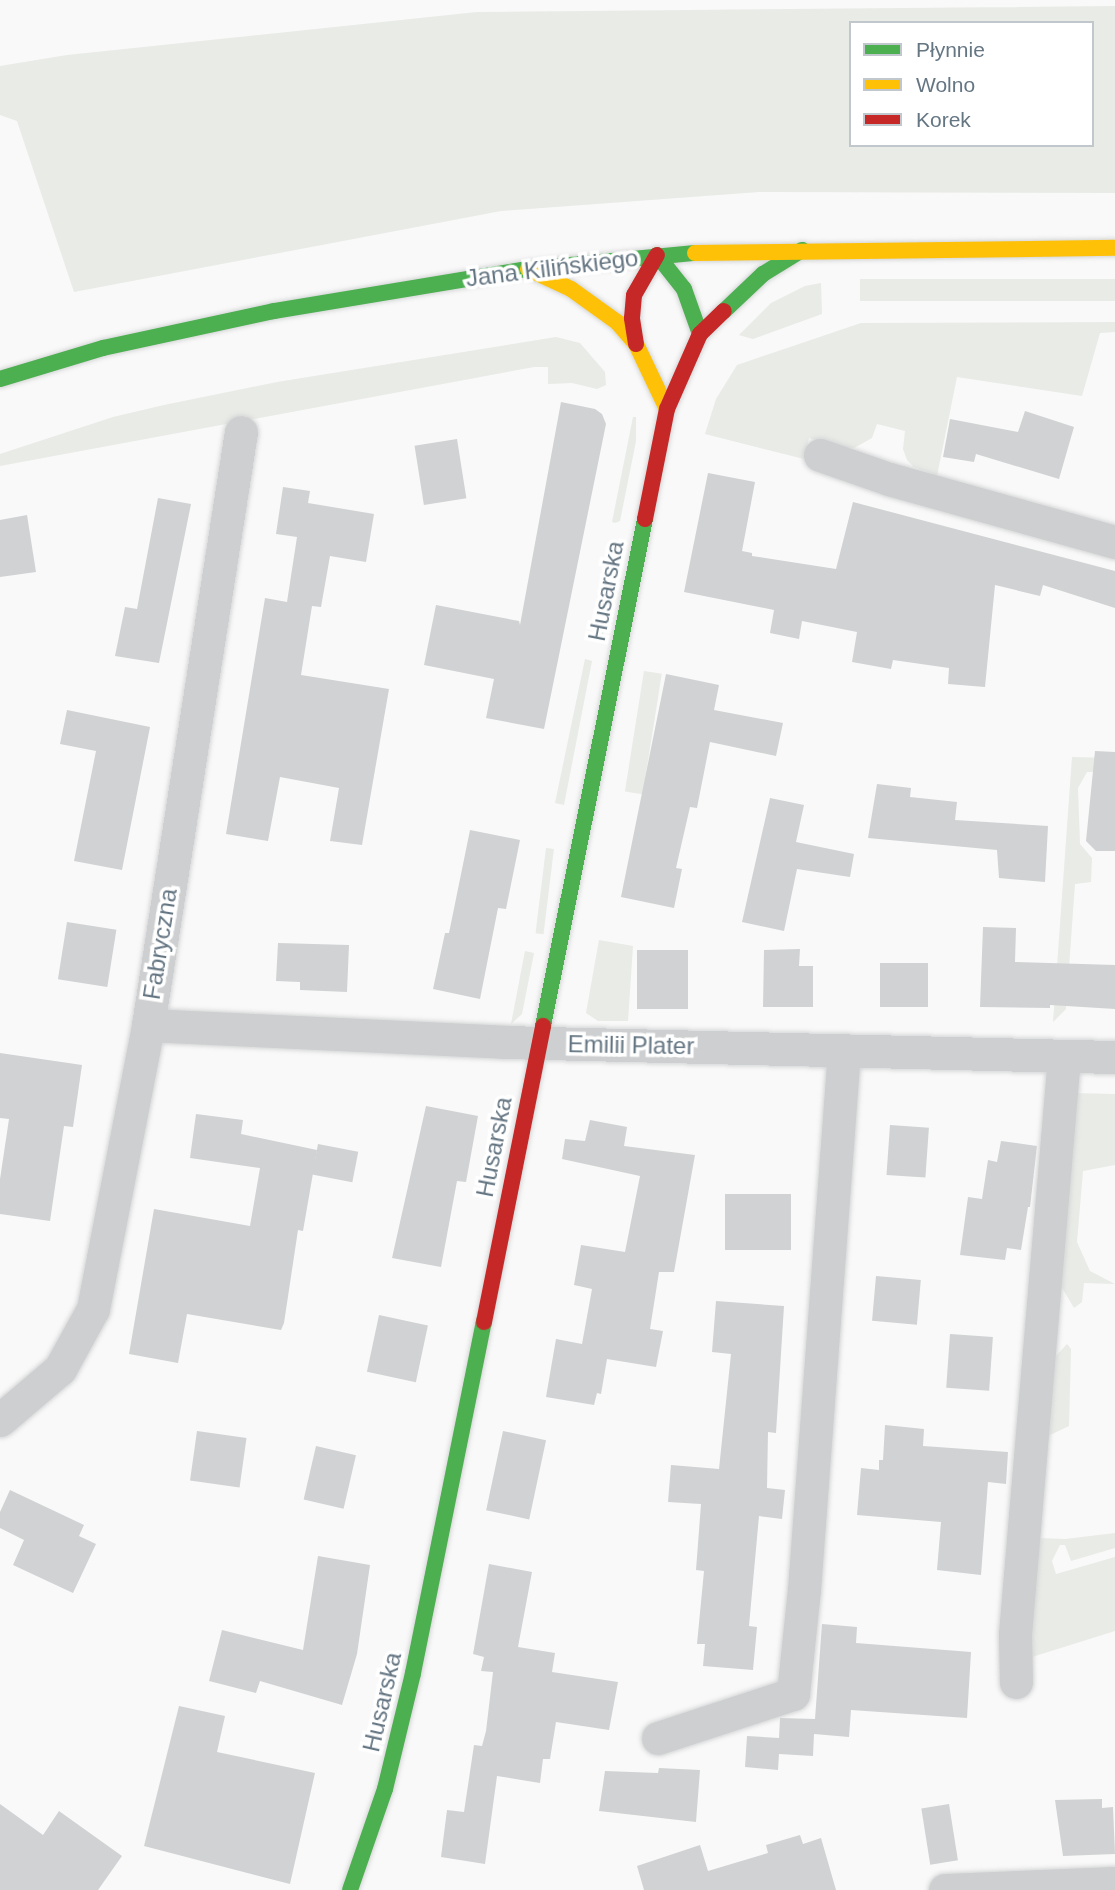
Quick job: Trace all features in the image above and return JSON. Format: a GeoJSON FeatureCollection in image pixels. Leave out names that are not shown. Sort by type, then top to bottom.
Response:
{"type":"FeatureCollection","features":[{"type":"Feature","properties":{"kind":"street","name":"Jana Kilińskiego"},"geometry":{"type":"LineString","coordinates":[[0,379],[103,348],[274,311],[528,269],[657,255],[802,250],[1115,248]]}},
{"type":"Feature","properties":{"kind":"street","name":"Husarska"},"geometry":{"type":"LineString","coordinates":[[349,1890],[385,1789],[413,1673],[667,409],[700,334],[763,274],[802,250]]}},
{"type":"Feature","properties":{"kind":"street"},"geometry":{"type":"LineString","coordinates":[[636,344],[632,318],[634,295],[643,275],[657,255],[684,289],[700,334]]}},
{"type":"Feature","properties":{"kind":"street"},"geometry":{"type":"LineString","coordinates":[[528,269],[571,289],[599,306],[617,322],[636,344],[667,409]]}},
{"type":"Feature","properties":{"kind":"street","name":"Fabryczna"},"geometry":{"type":"LineString","coordinates":[[0,1420],[61,1369],[93,1309],[148,1025],[241,432]]}},
{"type":"Feature","properties":{"kind":"street"},"geometry":{"type":"LineString","coordinates":[[820,455],[889,479],[1115,542]]}},
{"type":"Feature","properties":{"kind":"street","name":"Emilii Plater"},"geometry":{"type":"LineString","coordinates":[[148,1025],[538,1043],[1115,1057]]}},
{"type":"Feature","properties":{"kind":"street"},"geometry":{"type":"LineString","coordinates":[[659,1738],[793,1694],[804,1590],[844,1050]]}},
{"type":"Feature","properties":{"kind":"street"},"geometry":{"type":"LineString","coordinates":[[1016,1682],[1015,1634],[1064,1057]]}},
{"type":"Feature","properties":{"kind":"street"},"geometry":{"type":"LineString","coordinates":[[945,1890],[1115,1883]]}},
{"type":"Feature","properties":{"kind":"shaded area"},"geometry":{"type":"Polygon","coordinates":[[[1115,6],[1115,193],[759,192],[501,211],[74,292],[17,121],[0,115],[0,66],[67,55],[477,12],[1115,6]]]}},
{"type":"Feature","properties":{"kind":"shaded area"},"geometry":{"type":"Polygon","coordinates":[[[860,279],[1115,279],[1115,301],[860,301],[860,279]]]}},
{"type":"Feature","properties":{"kind":"shaded area"},"geometry":{"type":"Polygon","coordinates":[[[821,283],[822,314],[753,339],[739,335],[771,303],[805,286],[821,283]]]}},
{"type":"Feature","properties":{"kind":"shaded area"},"geometry":{"type":"Polygon","coordinates":[[[1115,322],[1115,332],[1100,333],[1082,396],[957,377],[937,476],[914,467],[907,460],[903,449],[905,431],[877,424],[872,438],[854,448],[842,449],[809,438],[804,459],[705,434],[716,399],[737,365],[861,323],[1115,322]]]}},
{"type":"Feature","properties":{"kind":"shaded area"},"geometry":{"type":"Polygon","coordinates":[[[556,337],[580,343],[605,372],[606,385],[597,389],[572,383],[548,384],[548,367],[534,367],[0,466],[0,454],[113,417],[164,405],[277,382],[556,337]]]}},
{"type":"Feature","properties":{"kind":"shaded area"},"geometry":{"type":"Polygon","coordinates":[[[633,417],[636,417],[636,441],[620,521],[615,523],[612,522],[633,417]]]}},
{"type":"Feature","properties":{"kind":"shaded area"},"geometry":{"type":"Polygon","coordinates":[[[604,562],[612,563],[603,639],[595,638],[604,562]]]}},
{"type":"Feature","properties":{"kind":"shaded area"},"geometry":{"type":"Polygon","coordinates":[[[585,659],[592,661],[564,805],[555,803],[585,659]]]}},
{"type":"Feature","properties":{"kind":"shaded area"},"geometry":{"type":"Polygon","coordinates":[[[644,671],[662,674],[643,794],[625,791],[644,671]]]}},
{"type":"Feature","properties":{"kind":"shaded area"},"geometry":{"type":"Polygon","coordinates":[[[1072,757],[1115,758],[1099,772],[1087,772],[1078,788],[1080,844],[1092,858],[1091,882],[1075,884],[1066,1009],[1053,1022],[1072,757]]]}},
{"type":"Feature","properties":{"kind":"shaded area"},"geometry":{"type":"Polygon","coordinates":[[[546,848],[554,849],[543,934],[536,933],[546,848]]]}},
{"type":"Feature","properties":{"kind":"shaded area"},"geometry":{"type":"Polygon","coordinates":[[[599,940],[633,946],[628,1021],[598,1021],[586,1013],[599,940]]]}},
{"type":"Feature","properties":{"kind":"shaded area"},"geometry":{"type":"Polygon","coordinates":[[[525,951],[534,953],[522,1014],[511,1024],[525,951]]]}},
{"type":"Feature","properties":{"kind":"shaded area"},"geometry":{"type":"Polygon","coordinates":[[[1072,1093],[1115,1094],[1115,1165],[1083,1171],[1077,1242],[1090,1271],[1115,1284],[1084,1283],[1082,1302],[1074,1308],[1058,1281],[1072,1093]]]}},
{"type":"Feature","properties":{"kind":"shaded area"},"geometry":{"type":"Polygon","coordinates":[[[1067,1344],[1071,1349],[1069,1426],[1048,1436],[1054,1358],[1067,1344]]]}},
{"type":"Feature","properties":{"kind":"shaded area"},"geometry":{"type":"Polygon","coordinates":[[[1115,1533],[1115,1548],[1071,1561],[1065,1545],[1060,1545],[1052,1561],[1056,1574],[1115,1557],[1115,1631],[1032,1657],[1030,1627],[1038,1538],[1065,1539],[1115,1533]]]}},
{"type":"Feature","properties":{"kind":"building"},"geometry":{"type":"Polygon","coordinates":[[[561,402],[595,409],[602,414],[606,424],[544,729],[486,718],[494,679],[424,665],[436,605],[519,621],[520,625],[561,402]]]}},
{"type":"Feature","properties":{"kind":"building"},"geometry":{"type":"Polygon","coordinates":[[[1025,411],[1074,427],[1059,479],[976,454],[974,462],[943,457],[950,419],[1018,432],[1025,411]]]}},
{"type":"Feature","properties":{"kind":"building"},"geometry":{"type":"Polygon","coordinates":[[[457,439],[466,498],[424,505],[415,446],[457,439]]]}},
{"type":"Feature","properties":{"kind":"building"},"geometry":{"type":"Polygon","coordinates":[[[708,473],[755,482],[742,551],[752,553],[752,556],[836,569],[853,502],[1115,571],[1115,608],[1043,585],[1040,596],[995,585],[985,687],[948,684],[949,668],[893,660],[891,669],[852,662],[857,632],[802,621],[799,639],[770,633],[774,610],[684,592],[708,473]]]}},
{"type":"Feature","properties":{"kind":"building"},"geometry":{"type":"Polygon","coordinates":[[[283,487],[310,491],[308,503],[374,514],[366,562],[330,556],[321,607],[312,606],[301,675],[389,689],[362,845],[330,841],[339,788],[280,777],[268,841],[226,834],[265,598],[287,602],[297,537],[276,534],[283,487]]]}},
{"type":"Feature","properties":{"kind":"building"},"geometry":{"type":"Polygon","coordinates":[[[158,498],[191,504],[159,663],[115,656],[125,607],[137,609],[158,498]]]}},
{"type":"Feature","properties":{"kind":"building"},"geometry":{"type":"Polygon","coordinates":[[[27,515],[36,572],[0,577],[0,520],[27,515]]]}},
{"type":"Feature","properties":{"kind":"building"},"geometry":{"type":"Polygon","coordinates":[[[666,674],[719,685],[714,710],[783,723],[776,756],[710,742],[697,808],[690,807],[676,868],[682,869],[674,908],[621,897],[666,674]]]}},
{"type":"Feature","properties":{"kind":"building"},"geometry":{"type":"Polygon","coordinates":[[[67,710],[150,727],[122,870],[74,861],[96,751],[60,744],[67,710]]]}},
{"type":"Feature","properties":{"kind":"building"},"geometry":{"type":"Polygon","coordinates":[[[1095,751],[1115,752],[1115,851],[1096,851],[1086,841],[1095,751]]]}},
{"type":"Feature","properties":{"kind":"building"},"geometry":{"type":"Polygon","coordinates":[[[877,784],[911,788],[910,797],[957,802],[955,820],[1048,826],[1045,882],[999,878],[997,850],[868,838],[877,784]]]}},
{"type":"Feature","properties":{"kind":"building"},"geometry":{"type":"Polygon","coordinates":[[[770,798],[804,805],[796,842],[854,854],[850,877],[797,869],[784,931],[742,922],[770,798]]]}},
{"type":"Feature","properties":{"kind":"building"},"geometry":{"type":"Polygon","coordinates":[[[470,830],[520,840],[506,909],[498,908],[480,999],[433,989],[445,933],[449,933],[470,830]]]}},
{"type":"Feature","properties":{"kind":"building"},"geometry":{"type":"Polygon","coordinates":[[[67,922],[116,930],[107,987],[58,979],[67,922]]]}},
{"type":"Feature","properties":{"kind":"building"},"geometry":{"type":"Polygon","coordinates":[[[983,927],[1016,928],[1015,962],[1115,965],[1115,1009],[1050,1005],[1050,1008],[980,1007],[983,927]]]}},
{"type":"Feature","properties":{"kind":"building"},"geometry":{"type":"Polygon","coordinates":[[[278,943],[349,945],[347,992],[300,990],[300,982],[276,981],[278,943]]]}},
{"type":"Feature","properties":{"kind":"building"},"geometry":{"type":"Polygon","coordinates":[[[800,949],[799,966],[813,966],[813,1007],[763,1007],[764,950],[800,949]]]}},
{"type":"Feature","properties":{"kind":"building"},"geometry":{"type":"Polygon","coordinates":[[[637,950],[688,950],[688,1009],[637,1009],[637,950]]]}},
{"type":"Feature","properties":{"kind":"building"},"geometry":{"type":"Polygon","coordinates":[[[880,963],[928,963],[928,1007],[880,1007],[880,963]]]}},
{"type":"Feature","properties":{"kind":"building"},"geometry":{"type":"Polygon","coordinates":[[[0,1053],[82,1065],[73,1127],[64,1126],[50,1221],[0,1214],[0,1179],[9,1119],[0,1118],[0,1053]]]}},
{"type":"Feature","properties":{"kind":"building"},"geometry":{"type":"Polygon","coordinates":[[[426,1106],[478,1116],[466,1182],[457,1181],[441,1267],[392,1258],[426,1106]]]}},
{"type":"Feature","properties":{"kind":"building"},"geometry":{"type":"Polygon","coordinates":[[[196,1114],[243,1120],[241,1134],[317,1150],[303,1231],[298,1230],[281,1330],[187,1314],[178,1363],[129,1354],[154,1209],[250,1226],[260,1168],[190,1158],[196,1114]]]}},
{"type":"Feature","properties":{"kind":"building"},"geometry":{"type":"Polygon","coordinates":[[[590,1120],[627,1127],[624,1146],[695,1155],[674,1272],[659,1272],[650,1329],[663,1331],[656,1367],[607,1359],[601,1394],[597,1393],[594,1405],[546,1397],[556,1339],[582,1344],[592,1289],[574,1285],[581,1245],[625,1252],[640,1176],[562,1159],[565,1139],[585,1141],[590,1120]]]}},
{"type":"Feature","properties":{"kind":"building"},"geometry":{"type":"Polygon","coordinates":[[[890,1125],[929,1128],[925,1178],[887,1175],[890,1125]]]}},
{"type":"Feature","properties":{"kind":"building"},"geometry":{"type":"Polygon","coordinates":[[[1001,1141],[1037,1146],[1030,1207],[1021,1250],[1007,1248],[1005,1260],[960,1255],[968,1197],[982,1199],[988,1160],[997,1162],[1001,1141]]]}},
{"type":"Feature","properties":{"kind":"building"},"geometry":{"type":"Polygon","coordinates":[[[318,1144],[358,1152],[352,1182],[312,1174],[318,1144]]]}},
{"type":"Feature","properties":{"kind":"building"},"geometry":{"type":"Polygon","coordinates":[[[725,1194],[791,1194],[791,1250],[725,1250],[725,1194]]]}},
{"type":"Feature","properties":{"kind":"building"},"geometry":{"type":"Polygon","coordinates":[[[876,1276],[921,1280],[917,1325],[872,1321],[876,1276]]]}},
{"type":"Feature","properties":{"kind":"building"},"geometry":{"type":"Polygon","coordinates":[[[716,1301],[784,1306],[776,1433],[768,1432],[767,1488],[785,1490],[782,1519],[759,1516],[749,1626],[757,1627],[753,1670],[703,1666],[705,1644],[697,1644],[704,1571],[696,1570],[701,1504],[668,1502],[671,1465],[719,1469],[731,1354],[712,1352],[716,1301]]]}},
{"type":"Feature","properties":{"kind":"building"},"geometry":{"type":"Polygon","coordinates":[[[379,1315],[428,1325],[416,1382],[367,1372],[379,1315]]]}},
{"type":"Feature","properties":{"kind":"building"},"geometry":{"type":"Polygon","coordinates":[[[950,1334],[993,1337],[989,1391],[946,1388],[950,1334]]]}},
{"type":"Feature","properties":{"kind":"building"},"geometry":{"type":"Polygon","coordinates":[[[885,1425],[924,1429],[923,1446],[1008,1452],[1006,1484],[988,1482],[981,1575],[937,1570],[941,1522],[857,1515],[861,1468],[879,1470],[879,1460],[883,1460],[885,1425]]]}},
{"type":"Feature","properties":{"kind":"building"},"geometry":{"type":"Polygon","coordinates":[[[197,1431],[247,1438],[240,1487],[190,1481],[197,1431]]]}},
{"type":"Feature","properties":{"kind":"building"},"geometry":{"type":"Polygon","coordinates":[[[503,1431],[546,1440],[529,1519],[486,1510],[503,1431]]]}},
{"type":"Feature","properties":{"kind":"building"},"geometry":{"type":"Polygon","coordinates":[[[316,1446],[356,1455],[344,1509],[304,1500],[316,1446]]]}},
{"type":"Feature","properties":{"kind":"building"},"geometry":{"type":"Polygon","coordinates":[[[10,1490],[84,1525],[79,1536],[96,1544],[73,1593],[13,1565],[24,1540],[0,1528],[0,1512],[10,1490]]]}},
{"type":"Feature","properties":{"kind":"building"},"geometry":{"type":"Polygon","coordinates":[[[318,1556],[370,1565],[357,1654],[342,1705],[260,1681],[256,1693],[209,1681],[222,1630],[303,1650],[318,1556]]]}},
{"type":"Feature","properties":{"kind":"building"},"geometry":{"type":"Polygon","coordinates":[[[489,1564],[532,1572],[518,1647],[555,1653],[552,1672],[618,1682],[609,1730],[556,1722],[550,1759],[543,1759],[540,1783],[497,1776],[485,1864],[441,1857],[447,1810],[464,1812],[474,1745],[482,1746],[486,1731],[493,1672],[481,1671],[484,1657],[473,1654],[489,1564]]]}},
{"type":"Feature","properties":{"kind":"building"},"geometry":{"type":"Polygon","coordinates":[[[822,1624],[857,1627],[856,1643],[971,1652],[967,1718],[851,1710],[849,1737],[814,1734],[813,1756],[779,1754],[778,1770],[745,1767],[747,1736],[779,1738],[780,1718],[815,1719],[822,1624]]]}},
{"type":"Feature","properties":{"kind":"building"},"geometry":{"type":"Polygon","coordinates":[[[179,1706],[225,1716],[217,1752],[315,1773],[290,1884],[144,1846],[179,1706]]]}},
{"type":"Feature","properties":{"kind":"building"},"geometry":{"type":"Polygon","coordinates":[[[659,1768],[700,1770],[696,1822],[599,1811],[605,1771],[658,1773],[659,1768]]]}},
{"type":"Feature","properties":{"kind":"building"},"geometry":{"type":"Polygon","coordinates":[[[1102,1799],[1102,1808],[1113,1807],[1115,1854],[1063,1856],[1055,1800],[1102,1799]]]}},
{"type":"Feature","properties":{"kind":"building"},"geometry":{"type":"Polygon","coordinates":[[[0,1804],[43,1835],[59,1811],[122,1856],[98,1890],[0,1890],[0,1804]]]}},
{"type":"Feature","properties":{"kind":"building"},"geometry":{"type":"Polygon","coordinates":[[[949,1804],[958,1860],[930,1865],[921,1808],[949,1804]]]}},
{"type":"Feature","properties":{"kind":"building"},"geometry":{"type":"Polygon","coordinates":[[[800,1835],[803,1844],[821,1838],[836,1890],[644,1890],[637,1866],[700,1845],[708,1871],[768,1853],[766,1845],[800,1835]]]}},
{"type":"Feature","properties":{"kind":"traffic: fast"},"geometry":{"type":"LineString","coordinates":[[724,311],[763,274],[802,250]]}},
{"type":"Feature","properties":{"kind":"traffic: fast"},"geometry":{"type":"LineString","coordinates":[[0,379],[103,348],[274,311],[528,269],[695,253]]}},
{"type":"Feature","properties":{"kind":"traffic: fast"},"geometry":{"type":"LineString","coordinates":[[657,255],[684,289],[700,334]]}},
{"type":"Feature","properties":{"kind":"traffic: fast"},"geometry":{"type":"LineString","coordinates":[[543,1026],[645,519]]}},
{"type":"Feature","properties":{"kind":"traffic: fast"},"geometry":{"type":"LineString","coordinates":[[350,1890],[385,1789],[413,1673],[484,1322]]}},
{"type":"Feature","properties":{"kind":"traffic: slow"},"geometry":{"type":"LineString","coordinates":[[695,253],[1115,248]]}},
{"type":"Feature","properties":{"kind":"traffic: slow"},"geometry":{"type":"LineString","coordinates":[[528,269],[571,289],[617,322],[636,344],[667,409]]}},
{"type":"Feature","properties":{"kind":"traffic: jam"},"geometry":{"type":"LineString","coordinates":[[636,344],[632,318],[634,295],[657,255]]}},
{"type":"Feature","properties":{"kind":"traffic: jam"},"geometry":{"type":"LineString","coordinates":[[645,519],[667,409],[700,334],[724,311]]}},
{"type":"Feature","properties":{"kind":"traffic: jam"},"geometry":{"type":"LineString","coordinates":[[484,1322],[543,1026]]}}]}
